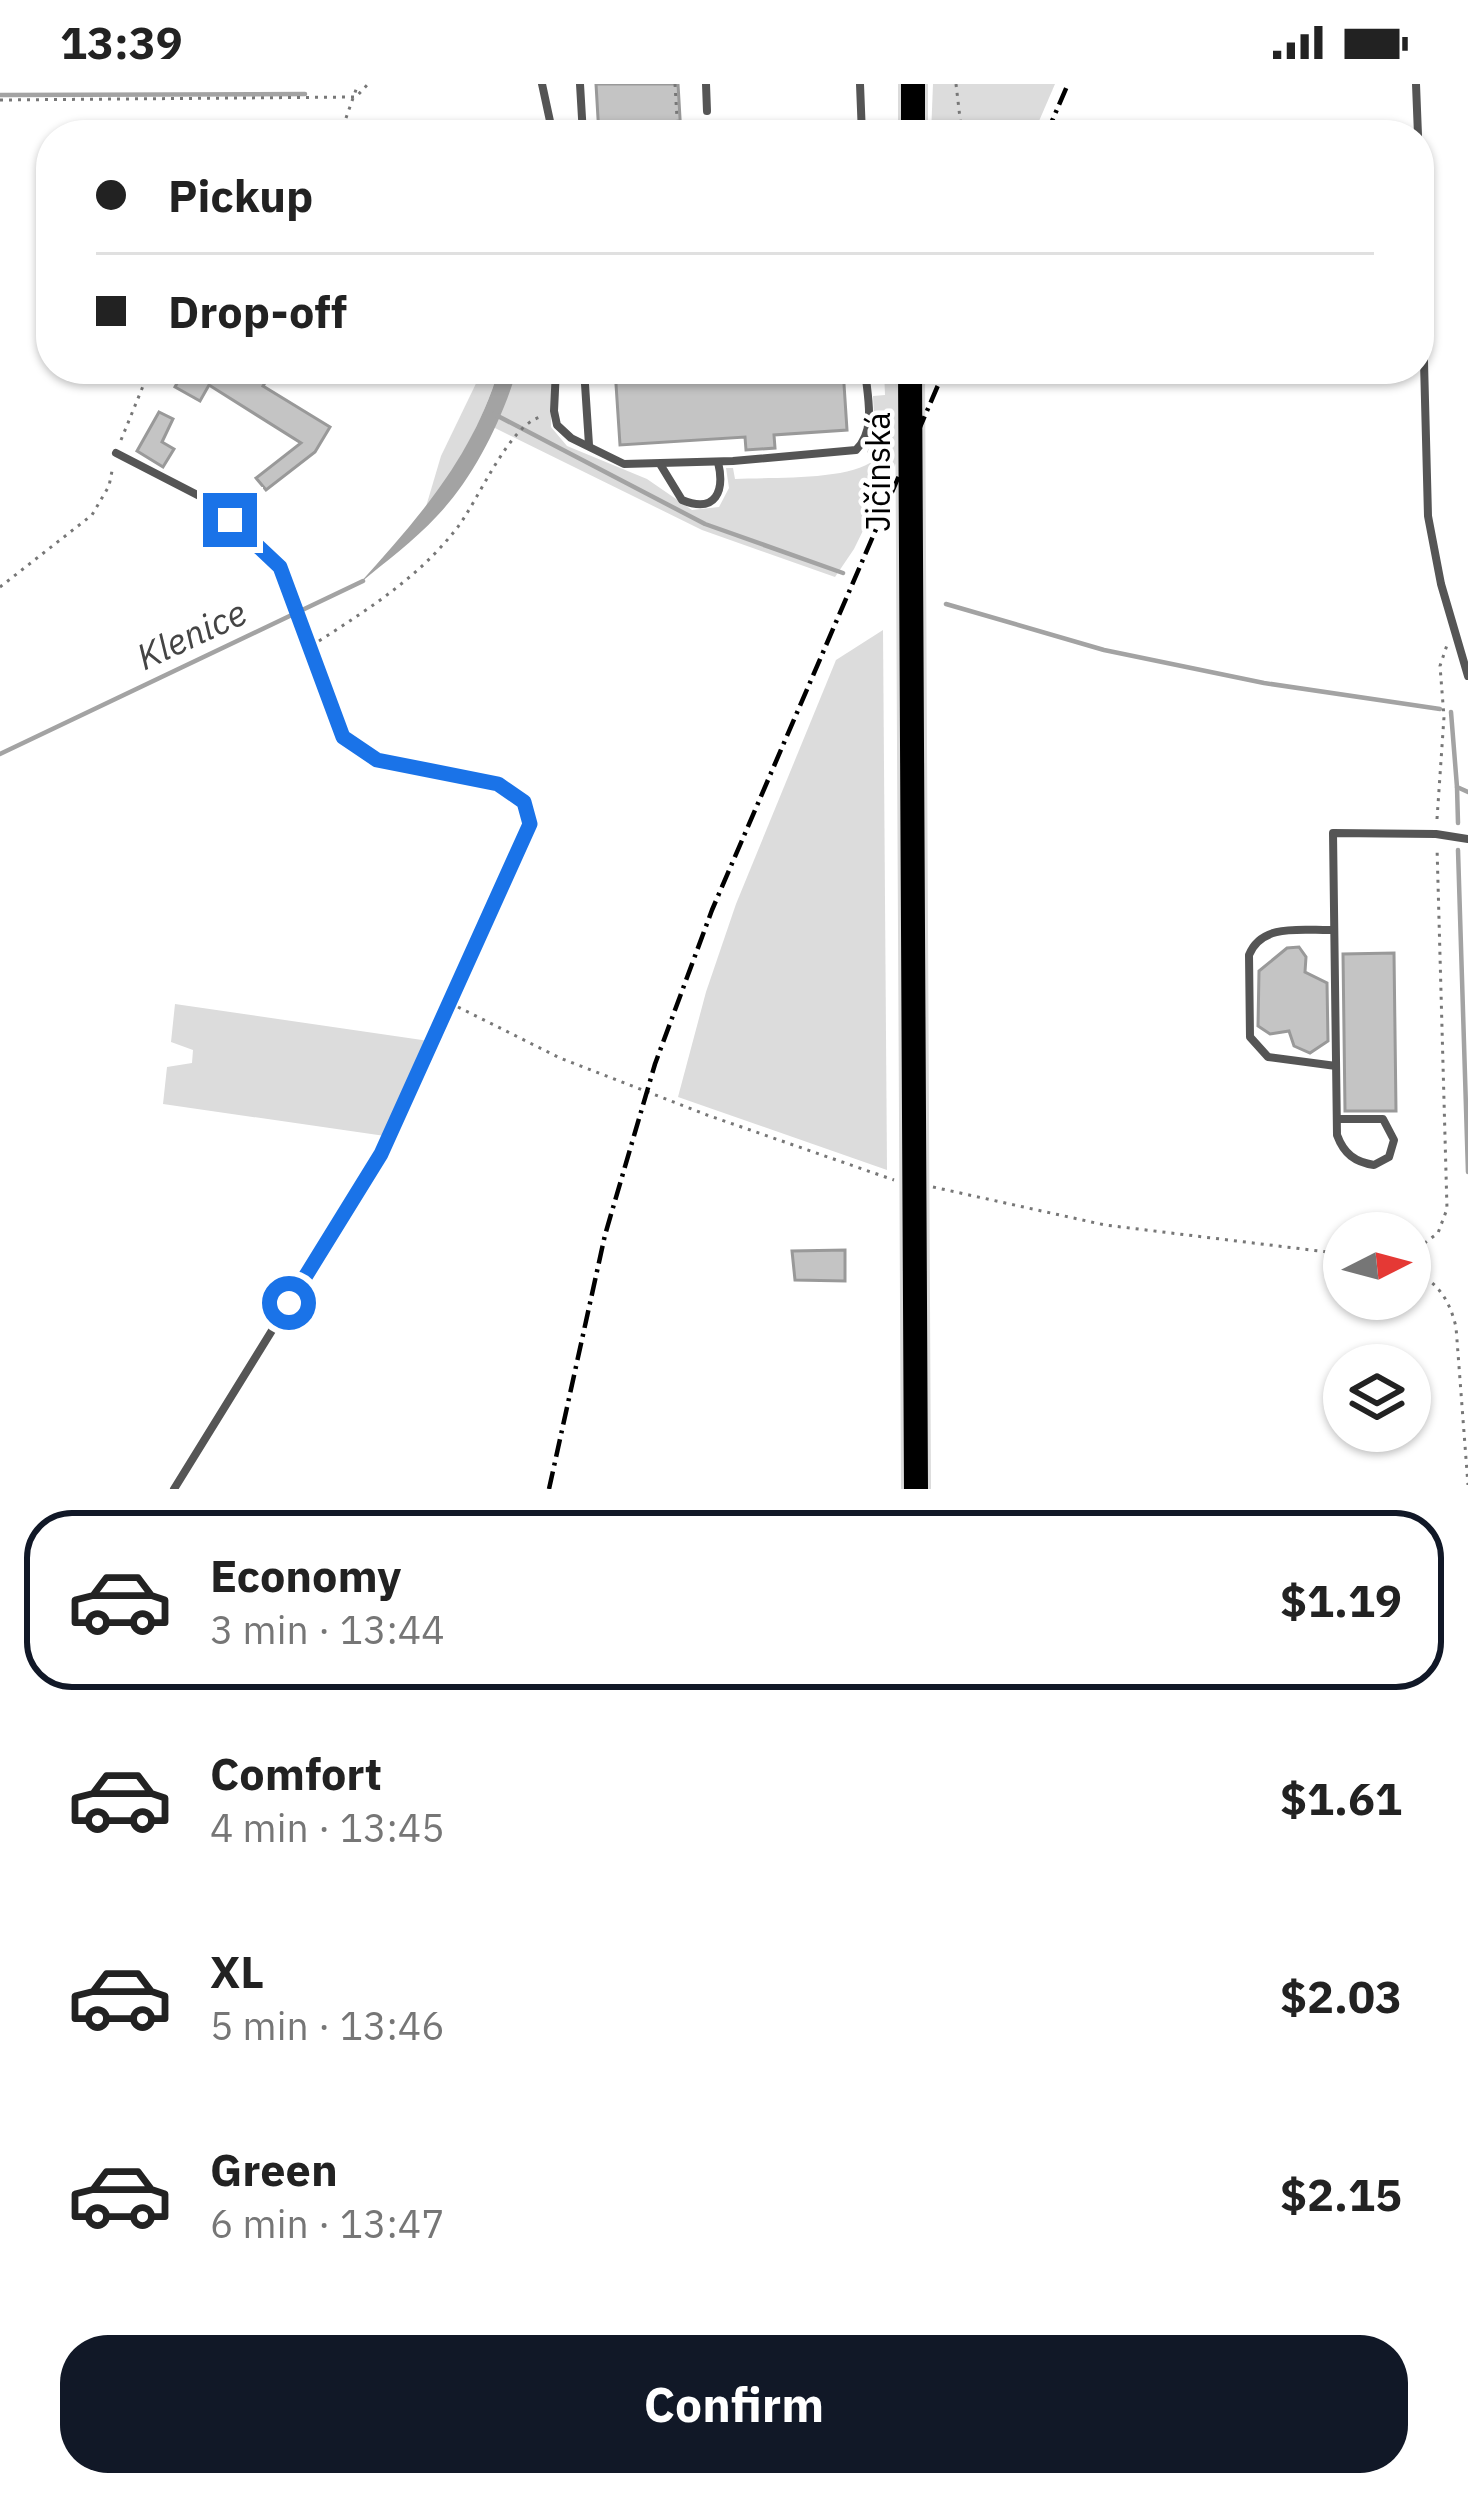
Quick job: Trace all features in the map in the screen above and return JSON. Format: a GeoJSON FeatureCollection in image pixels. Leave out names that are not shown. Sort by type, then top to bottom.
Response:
{"type":"FeatureCollection","features":[{"type":"Feature","properties":{"kind":"main road"},"geometry":{"type":"LineString","coordinates":[[913,84],[913,120]]}},
{"type":"Feature","properties":{"kind":"main road","name":"Jičínská"},"geometry":{"type":"LineString","coordinates":[[910,384],[916,1489]]}},
{"type":"Feature","properties":{"kind":"lane"},"geometry":{"type":"LineString","coordinates":[[542,84],[550,120]]}},
{"type":"Feature","properties":{"kind":"lane"},"geometry":{"type":"LineString","coordinates":[[580,84],[582,120]]}},
{"type":"Feature","properties":{"kind":"lane"},"geometry":{"type":"LineString","coordinates":[[706,84],[707,111]]}},
{"type":"Feature","properties":{"kind":"lane"},"geometry":{"type":"LineString","coordinates":[[860,84],[861,120]]}},
{"type":"Feature","properties":{"kind":"lane"},"geometry":{"type":"LineString","coordinates":[[1416,84],[1417,120]]}},
{"type":"Feature","properties":{"kind":"lane"},"geometry":{"type":"LineString","coordinates":[[556,384],[555,420],[563,432],[624,464],[856,450],[869,429],[866,384]]}},
{"type":"Feature","properties":{"kind":"lane"},"geometry":{"type":"LineString","coordinates":[[585,384],[589,447]]}},
{"type":"Feature","properties":{"kind":"lane"},"geometry":{"type":"LineString","coordinates":[[1425,384],[1428,515],[1441,584],[1468,676]]}},
{"type":"Feature","properties":{"kind":"lane"},"geometry":{"type":"LineString","coordinates":[[116,453],[213,503],[280,567],[343,737],[377,760],[498,784],[524,802],[530,824],[381,1154],[174,1489]]}},
{"type":"Feature","properties":{"kind":"lane"},"geometry":{"type":"LineString","coordinates":[[660,464],[682,500],[699,505],[719,495],[718,461]]}},
{"type":"Feature","properties":{"kind":"lane"},"geometry":{"type":"LineString","coordinates":[[1337,1119],[1383,1119],[1394,1139],[1386,1161],[1374,1166],[1348,1154],[1337,1136],[1333,833],[1468,839]]}},
{"type":"Feature","properties":{"kind":"lane"},"geometry":{"type":"LineString","coordinates":[[1334,930],[1269,933],[1258,939],[1249,955],[1250,1037],[1257,1049],[1274,1059],[1336,1066]]}},
{"type":"Feature","properties":{"kind":"path"},"geometry":{"type":"LineString","coordinates":[[346,120],[358,84]]}},
{"type":"Feature","properties":{"kind":"path"},"geometry":{"type":"LineString","coordinates":[[0,100],[356,97],[368,84]]}},
{"type":"Feature","properties":{"kind":"path"},"geometry":{"type":"LineString","coordinates":[[675,84],[677,120]]}},
{"type":"Feature","properties":{"kind":"path"},"geometry":{"type":"LineString","coordinates":[[956,84],[960,120]]}},
{"type":"Feature","properties":{"kind":"path"},"geometry":{"type":"LineString","coordinates":[[0,587],[98,509],[144,384]]}},
{"type":"Feature","properties":{"kind":"path"},"geometry":{"type":"LineString","coordinates":[[310,647],[405,584],[456,529],[532,419]]}},
{"type":"Feature","properties":{"kind":"path"},"geometry":{"type":"LineString","coordinates":[[1431,1238],[1447,1209],[1436,834],[1444,717],[1441,655],[1457,636]]}},
{"type":"Feature","properties":{"kind":"path"},"geometry":{"type":"LineString","coordinates":[[451,1003],[560,1058],[883,1179],[1105,1225],[1323,1251]]}},
{"type":"Feature","properties":{"kind":"path"},"geometry":{"type":"LineString","coordinates":[[1431,1282],[1450,1303],[1456,1327],[1468,1485]]}},
{"type":"Feature","properties":{"kind":"shaded area"},"geometry":{"type":"Polygon","coordinates":[[[933,84],[1055,84],[1039,120],[932,120],[933,84]]]}},
{"type":"Feature","properties":{"kind":"shaded area"},"geometry":{"type":"Polygon","coordinates":[[[476,384],[493,384],[459,460],[425,510],[441,456],[476,384]]]}},
{"type":"Feature","properties":{"kind":"shaded area"},"geometry":{"type":"Polygon","coordinates":[[[494,384],[512,384],[495,428],[450,501],[359,584],[442,484],[494,384]]]}},
{"type":"Feature","properties":{"kind":"shaded area"},"geometry":{"type":"Polygon","coordinates":[[[511,384],[552,384],[551,427],[567,446],[647,479],[692,510],[719,507],[729,488],[726,468],[733,468],[735,479],[808,477],[847,472],[874,460],[867,452],[875,436],[873,396],[885,395],[885,384],[898,384],[898,459],[835,577],[702,530],[493,427],[511,384]]]}},
{"type":"Feature","properties":{"kind":"shaded area"},"geometry":{"type":"Polygon","coordinates":[[[883,630],[887,1170],[678,1097],[736,904],[836,660],[883,630]]]}},
{"type":"Feature","properties":{"kind":"shaded area"},"geometry":{"type":"Polygon","coordinates":[[[175,1004],[429,1041],[385,1136],[163,1104],[167,1067],[192,1063],[193,1050],[171,1042],[175,1004]]]}},
{"type":"Feature","properties":{"kind":"building"},"geometry":{"type":"Polygon","coordinates":[[[596,84],[678,84],[680,120],[598,120],[596,84]]]}},
{"type":"Feature","properties":{"kind":"building"},"geometry":{"type":"Polygon","coordinates":[[[177,384],[264,384],[330,427],[315,452],[266,490],[256,478],[301,443],[209,385],[200,401],[177,384]]]}},
{"type":"Feature","properties":{"kind":"building"},"geometry":{"type":"Polygon","coordinates":[[[616,384],[844,384],[847,430],[774,435],[775,448],[746,450],[745,437],[620,445],[616,384]]]}},
{"type":"Feature","properties":{"kind":"building"},"geometry":{"type":"Polygon","coordinates":[[[159,412],[173,419],[162,442],[174,449],[163,467],[137,451],[159,412]]]}},
{"type":"Feature","properties":{"kind":"building"},"geometry":{"type":"Polygon","coordinates":[[[1299,947],[1306,957],[1305,972],[1327,983],[1328,1041],[1310,1053],[1294,1046],[1289,1031],[1270,1034],[1258,1026],[1259,971],[1287,948],[1299,947]]]}},
{"type":"Feature","properties":{"kind":"building"},"geometry":{"type":"Polygon","coordinates":[[[1394,953],[1396,1111],[1345,1111],[1343,954],[1394,953]]]}},
{"type":"Feature","properties":{"kind":"building"},"geometry":{"type":"Polygon","coordinates":[[[845,1250],[845,1281],[795,1280],[792,1251],[845,1250]]]}},
{"type":"Feature","properties":{"kind":"waterway"},"geometry":{"type":"LineString","coordinates":[[0,95],[305,94]]}},
{"type":"Feature","properties":{"kind":"waterway"},"geometry":{"type":"LineString","coordinates":[[494,414],[705,524],[843,573]]}},
{"type":"Feature","properties":{"kind":"waterway","name":"Klenice"},"geometry":{"type":"LineString","coordinates":[[0,754],[363,581]]}},
{"type":"Feature","properties":{"kind":"waterway"},"geometry":{"type":"LineString","coordinates":[[946,604],[1104,650],[1264,683],[1440,709]]}},
{"type":"Feature","properties":{"kind":"waterway"},"geometry":{"type":"LineString","coordinates":[[1451,712],[1457,787],[1468,792]]}},
{"type":"Feature","properties":{"kind":"waterway"},"geometry":{"type":"LineString","coordinates":[[1457,787],[1458,823]]}},
{"type":"Feature","properties":{"kind":"waterway"},"geometry":{"type":"LineString","coordinates":[[1458,850],[1468,1172]]}},
{"type":"Feature","properties":{"kind":"railway"},"geometry":{"type":"LineString","coordinates":[[1052,120],[1068,84]]}},
{"type":"Feature","properties":{"kind":"railway"},"geometry":{"type":"LineString","coordinates":[[549,1489],[605,1235],[655,1064],[712,910],[939,384]]}},
{"type":"Feature","properties":{"kind":"route"},"geometry":{"type":"LineString","coordinates":[[230,520],[280,567],[343,737],[377,760],[498,784],[524,802],[530,824],[381,1154],[289,1303]]}}]}
